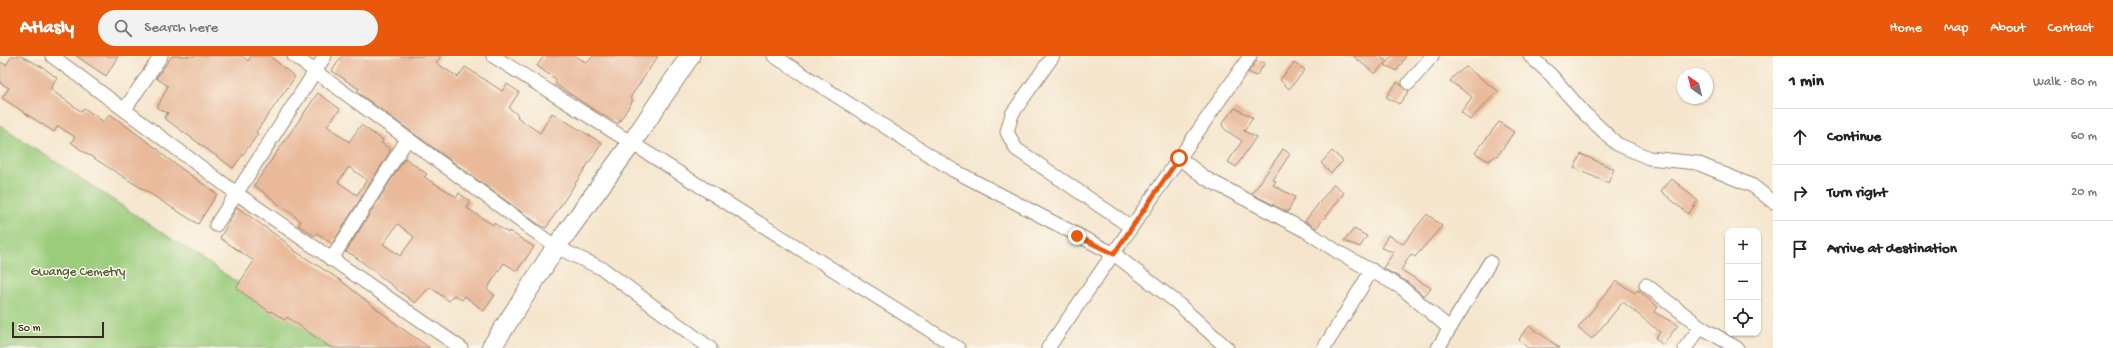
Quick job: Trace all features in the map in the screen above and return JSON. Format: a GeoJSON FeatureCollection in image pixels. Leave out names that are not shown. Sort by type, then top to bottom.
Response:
{"type":"FeatureCollection","features":[{"type":"Feature","properties":{"kind":"street"},"geometry":{"type":"LineString","coordinates":[[52,56],[236,193],[331,260],[461,348]]}},
{"type":"Feature","properties":{"kind":"street"},"geometry":{"type":"LineString","coordinates":[[125,109],[161,56]]}},
{"type":"Feature","properties":{"kind":"street"},"geometry":{"type":"LineString","coordinates":[[294,56],[556,247],[602,268],[710,348]]}},
{"type":"Feature","properties":{"kind":"street"},"geometry":{"type":"LineString","coordinates":[[216,225],[325,56]]}},
{"type":"Feature","properties":{"kind":"street"},"geometry":{"type":"LineString","coordinates":[[493,56],[631,144],[826,263],[958,348]]}},
{"type":"Feature","properties":{"kind":"street"},"geometry":{"type":"LineString","coordinates":[[491,348],[556,247],[631,144],[690,56]]}},
{"type":"Feature","properties":{"kind":"street"},"geometry":{"type":"LineString","coordinates":[[774,56],[953,170],[1114,254],[1175,301],[1227,348]]}},
{"type":"Feature","properties":{"kind":"street"},"geometry":{"type":"LineString","coordinates":[[1053,56],[1012,114],[1007,132],[1016,149],[1131,227]]}},
{"type":"Feature","properties":{"kind":"street"},"geometry":{"type":"LineString","coordinates":[[1048,348],[1250,56]]}},
{"type":"Feature","properties":{"kind":"street"},"geometry":{"type":"LineString","coordinates":[[1409,83],[1432,56]]}},
{"type":"Feature","properties":{"kind":"street"},"geometry":{"type":"LineString","coordinates":[[1530,56],[1551,75],[1584,113],[1617,144],[1650,158],[1697,163],[1753,186],[1773,202]]}},
{"type":"Feature","properties":{"kind":"street"},"geometry":{"type":"LineString","coordinates":[[331,260],[408,138]]}},
{"type":"Feature","properties":{"kind":"street"},"geometry":{"type":"LineString","coordinates":[[1179,158],[1207,179],[1306,231],[1338,252],[1402,288],[1449,328]]}},
{"type":"Feature","properties":{"kind":"street"},"geometry":{"type":"LineString","coordinates":[[1443,346],[1449,328],[1490,262]]}},
{"type":"Feature","properties":{"kind":"street"},"geometry":{"type":"LineString","coordinates":[[1324,348],[1372,270]]}},
{"type":"Feature","properties":{"kind":"street"},"geometry":{"type":"LineString","coordinates":[[1646,285],[1701,327],[1737,348]]}},
{"type":"Feature","properties":{"kind":"street"},"geometry":{"type":"LineString","coordinates":[[1685,348],[1701,327]]}},
{"type":"Feature","properties":{"kind":"green space","name":"Gwange Cemetry"},"geometry":{"type":"Polygon","coordinates":[[[0,125],[336,348],[0,348],[0,125]]]}},
{"type":"Feature","properties":{"kind":"building"},"geometry":{"type":"Polygon","coordinates":[[[12,56],[21,56],[44,68],[57,78],[50,89],[82,112],[84,108],[104,122],[110,114],[160,151],[164,156],[217,194],[198,224],[81,150],[71,142],[75,137],[58,126],[54,132],[2,98],[9,88],[0,83],[0,62],[6,65],[12,56]]]}},
{"type":"Feature","properties":{"kind":"building"},"geometry":{"type":"Polygon","coordinates":[[[76,56],[118,56],[106,76],[76,56]]]}},
{"type":"Feature","properties":{"kind":"building"},"geometry":{"type":"Polygon","coordinates":[[[172,56],[242,56],[248,61],[251,56],[270,56],[295,77],[256,132],[258,134],[233,168],[164,118],[168,113],[157,108],[168,86],[156,78],[172,56]]]}},
{"type":"Feature","properties":{"kind":"building"},"geometry":{"type":"Polygon","coordinates":[[[342,56],[441,56],[436,63],[458,77],[465,67],[502,91],[507,84],[519,92],[509,108],[518,115],[517,117],[540,133],[552,113],[602,143],[546,228],[538,224],[357,92],[359,89],[332,71],[342,56]]]}},
{"type":"Feature","properties":{"kind":"building"},"geometry":{"type":"Polygon","coordinates":[[[544,56],[576,56],[587,63],[593,56],[658,56],[630,98],[633,100],[618,124],[555,84],[557,80],[537,66],[544,56]]]}},
{"type":"Feature","properties":{"kind":"building"},"geometry":{"type":"Polygon","coordinates":[[[1353,56],[1379,56],[1386,61],[1375,74],[1353,56]]]}},
{"type":"Feature","properties":{"kind":"building"},"geometry":{"type":"Polygon","coordinates":[[[1392,56],[1406,56],[1397,71],[1385,65],[1392,56]]]}},
{"type":"Feature","properties":{"kind":"building"},"geometry":{"type":"Polygon","coordinates":[[[1257,61],[1265,63],[1256,76],[1248,72],[1257,61]]]}},
{"type":"Feature","properties":{"kind":"building"},"geometry":{"type":"Polygon","coordinates":[[[1294,63],[1305,70],[1289,89],[1280,80],[1294,63]]]}},
{"type":"Feature","properties":{"kind":"building"},"geometry":{"type":"Polygon","coordinates":[[[1466,67],[1498,91],[1470,120],[1461,112],[1472,97],[1450,81],[1455,75],[1466,67]]]}},
{"type":"Feature","properties":{"kind":"building"},"geometry":{"type":"Polygon","coordinates":[[[1397,82],[1409,91],[1399,104],[1386,97],[1397,82]]]}},
{"type":"Feature","properties":{"kind":"building"},"geometry":{"type":"Polygon","coordinates":[[[318,93],[340,109],[327,126],[349,142],[361,125],[383,140],[381,143],[391,150],[332,244],[317,233],[315,236],[298,225],[301,221],[254,185],[318,93]],[[349,167],[338,182],[357,195],[367,180],[349,167]]]}},
{"type":"Feature","properties":{"kind":"building"},"geometry":{"type":"Polygon","coordinates":[[[1235,108],[1253,118],[1244,131],[1256,137],[1236,167],[1228,162],[1242,141],[1227,131],[1223,127],[1222,123],[1235,108]]]}},
{"type":"Feature","properties":{"kind":"building"},"geometry":{"type":"Polygon","coordinates":[[[1499,122],[1514,132],[1499,154],[1488,161],[1475,153],[1499,122]]]}},
{"type":"Feature","properties":{"kind":"building"},"geometry":{"type":"Polygon","coordinates":[[[1283,149],[1290,154],[1273,180],[1276,181],[1273,185],[1295,197],[1288,212],[1252,194],[1283,149]]]}},
{"type":"Feature","properties":{"kind":"building"},"geometry":{"type":"Polygon","coordinates":[[[1332,151],[1343,161],[1331,173],[1321,163],[1332,151]]]}},
{"type":"Feature","properties":{"kind":"building"},"geometry":{"type":"Polygon","coordinates":[[[1581,154],[1614,169],[1608,183],[1574,168],[1581,154]]]}},
{"type":"Feature","properties":{"kind":"building"},"geometry":{"type":"Polygon","coordinates":[[[405,158],[427,174],[424,177],[457,197],[459,193],[471,202],[467,208],[493,225],[494,223],[508,233],[509,231],[534,247],[517,271],[504,263],[487,289],[495,295],[484,311],[465,296],[462,300],[454,295],[449,301],[430,287],[415,303],[353,255],[346,252],[345,253],[405,158]],[[398,224],[383,244],[400,256],[414,237],[398,224]]]}},
{"type":"Feature","properties":{"kind":"building"},"geometry":{"type":"Polygon","coordinates":[[[1672,179],[1698,201],[1688,214],[1661,191],[1672,179]]]}},
{"type":"Feature","properties":{"kind":"building"},"geometry":{"type":"Polygon","coordinates":[[[1334,184],[1344,193],[1316,228],[1305,221],[1334,184]]]}},
{"type":"Feature","properties":{"kind":"building"},"geometry":{"type":"Polygon","coordinates":[[[237,207],[284,241],[295,251],[340,280],[400,327],[430,348],[331,348],[287,317],[285,320],[271,311],[270,312],[236,288],[254,261],[220,238],[237,207]]]}},
{"type":"Feature","properties":{"kind":"building"},"geometry":{"type":"Polygon","coordinates":[[[1427,214],[1442,226],[1415,257],[1411,254],[1401,270],[1431,288],[1424,296],[1406,281],[1383,268],[1394,252],[1381,248],[1388,235],[1403,244],[1427,214]]]}},
{"type":"Feature","properties":{"kind":"building"},"geometry":{"type":"Polygon","coordinates":[[[1354,229],[1367,236],[1360,247],[1344,241],[1354,229]]]}},
{"type":"Feature","properties":{"kind":"building"},"geometry":{"type":"Polygon","coordinates":[[[1616,281],[1635,293],[1638,290],[1658,307],[1654,312],[1678,325],[1663,345],[1655,338],[1660,332],[1623,302],[1592,339],[1578,328],[1616,281]]]}},
{"type":"Feature","properties":{"kind":"building"},"geometry":{"type":"Polygon","coordinates":[[[1530,326],[1560,348],[1528,348],[1519,340],[1522,334],[1530,326]]]}},
{"type":"Feature","properties":{"kind":"route"},"geometry":{"type":"LineString","coordinates":[[1077,236],[1114,254],[1179,158]]}}]}
